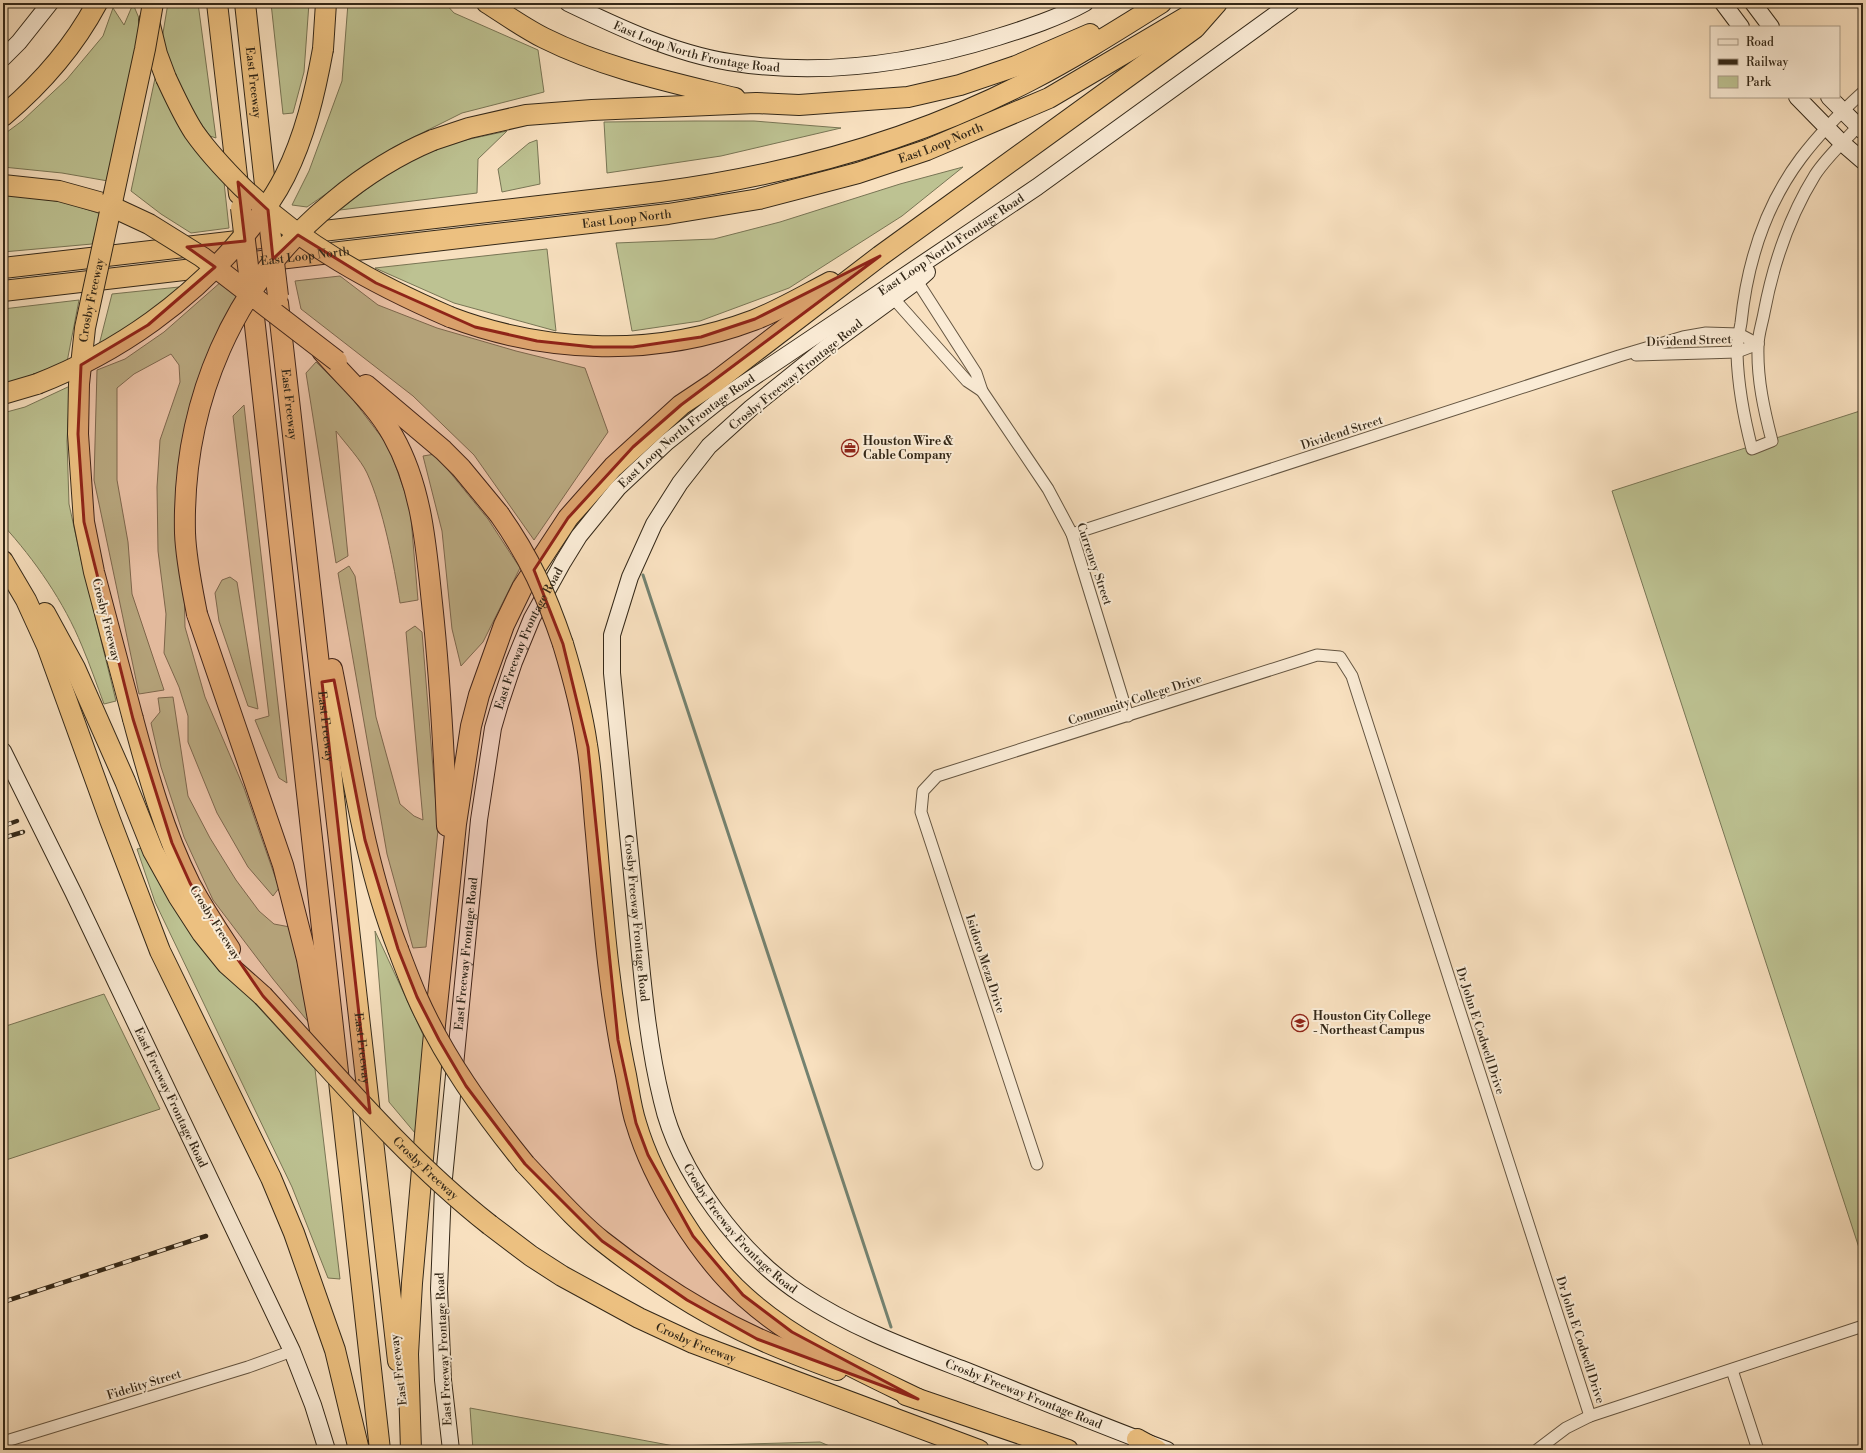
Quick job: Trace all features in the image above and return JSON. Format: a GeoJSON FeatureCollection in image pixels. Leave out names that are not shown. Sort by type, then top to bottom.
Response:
{"type":"FeatureCollection","features":[{"type":"Feature","properties":{"kind":"highway"},"geometry":{"type":"LineString","coordinates":[[3,116],[58,63],[86,24],[97,3]]}},
{"type":"Feature","properties":{"kind":"highway"},"geometry":{"type":"LineString","coordinates":[[147,3],[150,29],[166,78],[180,108],[206,147],[233,177],[283,224],[342,264],[376,283],[450,317],[493,332],[537,341],[593,347],[633,347],[702,336],[755,319],[880,256]]}},
{"type":"Feature","properties":{"kind":"highway","name":"Crosby Freeway"},"geometry":{"type":"LineString","coordinates":[[153,3],[144,57],[85,328],[79,384],[78,434],[84,522],[94,572],[152,786],[172,843],[190,883],[232,961],[394,1138],[452,1196],[531,1256],[562,1276],[639,1318],[692,1343],[979,1450]]}},
{"type":"Feature","properties":{"kind":"highway"},"geometry":{"type":"LineString","coordinates":[[216,3],[252,300],[380,1450]]}},
{"type":"Feature","properties":{"kind":"highway","name":"East Freeway"},"geometry":{"type":"LineString","coordinates":[[245,3],[410,1450]]}},
{"type":"Feature","properties":{"kind":"highway"},"geometry":{"type":"LineString","coordinates":[[3,394],[37,384],[90,360],[148,325],[201,281],[241,240],[277,192],[297,149],[312,103],[323,49],[326,3]]}},
{"type":"Feature","properties":{"kind":"highway"},"geometry":{"type":"LineString","coordinates":[[487,3],[543,38],[584,56],[629,72],[756,103]]}},
{"type":"Feature","properties":{"kind":"highway"},"geometry":{"type":"LineString","coordinates":[[348,1166],[295,907],[267,814],[197,614],[186,535],[187,482],[194,437],[204,389],[223,343],[243,303],[278,254],[312,219],[368,175],[403,153],[433,140],[469,128],[526,115],[592,110],[756,103],[799,105],[908,97],[960,85],[1016,66],[1160,3]]}},
{"type":"Feature","properties":{"kind":"highway","name":"East Loop North"},"geometry":{"type":"LineString","coordinates":[[3,268],[694,188],[764,174],[870,145],[960,113],[1029,81],[1103,39],[1160,3]]}},
{"type":"Feature","properties":{"kind":"highway","name":"East Loop North"},"geometry":{"type":"LineString","coordinates":[[3,292],[668,214],[759,199],[872,168],[927,150],[988,125],[1049,98],[1210,3]]}},
{"type":"Feature","properties":{"kind":"highway"},"geometry":{"type":"LineString","coordinates":[[410,1450],[408,1354],[412,1283],[448,888],[471,726],[486,672],[504,625],[522,588],[568,518],[613,466],[681,405],[714,384],[880,256],[1195,28],[1217,3]]}},
{"type":"Feature","properties":{"kind":"highway"},"geometry":{"type":"LineString","coordinates":[[3,184],[59,191],[106,204],[171,236],[262,302],[442,450],[461,468],[499,514],[515,537],[540,582],[563,644],[577,691],[588,747],[604,930],[618,1040],[636,1123],[648,1155],[670,1199],[692,1236],[743,1296],[792,1332],[838,1360],[918,1400]]}},
{"type":"Feature","properties":{"kind":"highway"},"geometry":{"type":"LineString","coordinates":[[335,363],[362,394],[393,436],[410,470],[425,532],[439,663],[447,820],[448,888]]}},
{"type":"Feature","properties":{"kind":"highway"},"geometry":{"type":"LineString","coordinates":[[306,536],[366,840],[379,894],[398,949],[417,997],[439,1040],[466,1086],[497,1129],[525,1164],[571,1213],[602,1241],[642,1271],[687,1300],[736,1328],[771,1344],[918,1400],[1068,1450]]}},
{"type":"Feature","properties":{"kind":"highway"},"geometry":{"type":"LineString","coordinates":[[3,553],[32,591],[75,668],[125,781],[153,851],[178,896],[202,933],[232,961]]}},
{"type":"Feature","properties":{"kind":"highway"},"geometry":{"type":"LineString","coordinates":[[3,561],[26,600],[47,646],[107,814],[160,951],[271,1178],[294,1233],[335,1350],[358,1450]]}},
{"type":"Feature","properties":{"kind":"highway"},"geometry":{"type":"LineString","coordinates":[[1137,1439],[1157,1450]]}},
{"type":"Feature","properties":{"kind":"main road"},"geometry":{"type":"LineString","coordinates":[[3,58],[19,42],[50,3]]}},
{"type":"Feature","properties":{"kind":"main road","name":"East Loop North Frontage Road"},"geometry":{"type":"LineString","coordinates":[[568,3],[670,46],[728,62],[757,66],[809,68],[879,64],[912,60],[957,50],[1026,29],[1085,3]]}},
{"type":"Feature","properties":{"kind":"main road","name":"East Loop North Frontage Road"},"geometry":{"type":"LineString","coordinates":[[616,490],[667,442],[721,399],[1037,188],[1291,3]]}},
{"type":"Feature","properties":{"kind":"main road"},"geometry":{"type":"LineString","coordinates":[[1723,3],[1740,26]]}},
{"type":"Feature","properties":{"kind":"main road"},"geometry":{"type":"LineString","coordinates":[[1751,26],[1767,22],[1753,3]]}},
{"type":"Feature","properties":{"kind":"main road"},"geometry":{"type":"LineString","coordinates":[[1799,98],[1841,142],[1863,160]]}},
{"type":"Feature","properties":{"kind":"main road"},"geometry":{"type":"LineString","coordinates":[[1830,98],[1842,111],[1861,126]]}},
{"type":"Feature","properties":{"kind":"main road","name":"Crosby Freeway Frontage Road"},"geometry":{"type":"LineString","coordinates":[[961,239],[917,281],[828,346],[751,408],[709,446],[680,483],[654,524],[630,577],[612,635],[612,673],[647,1016],[662,1103],[678,1147],[693,1177],[709,1200],[729,1227],[761,1263],[798,1293],[865,1331],[1168,1450]]}},
{"type":"Feature","properties":{"kind":"main road","name":"East Freeway Frontage Road"},"geometry":{"type":"LineString","coordinates":[[451,1450],[443,1380],[439,1289],[443,1188],[480,820],[493,728],[514,662],[532,618],[579,536],[616,490]]}},
{"type":"Feature","properties":{"kind":"main road","name":"East Freeway Frontage Road"},"geometry":{"type":"LineString","coordinates":[[3,750],[73,892],[292,1351],[313,1405],[327,1450]]}},
{"type":"Feature","properties":{"kind":"street"},"geometry":{"type":"LineString","coordinates":[[1861,126],[1841,142],[1816,175],[1798,205],[1780,248],[1769,286],[1758,344],[1759,374],[1764,409],[1772,442],[1752,449],[1744,419],[1737,352],[1749,270],[1762,228],[1778,194],[1798,163],[1842,111],[1863,92]]}},
{"type":"Feature","properties":{"kind":"street","name":"Currency Street"},"geometry":{"type":"LineString","coordinates":[[917,281],[976,373],[982,391],[1048,489],[1072,534],[1128,716]]}},
{"type":"Feature","properties":{"kind":"street","name":"Currency Street"},"geometry":{"type":"LineString","coordinates":[[894,299],[967,381],[982,391]]}},
{"type":"Feature","properties":{"kind":"street","name":"Dividend Street"},"geometry":{"type":"LineString","coordinates":[[1072,534],[1620,356],[1683,337],[1706,333],[1739,334],[1758,344]]}},
{"type":"Feature","properties":{"kind":"street"},"geometry":{"type":"LineString","coordinates":[[939,349],[953,339]]}},
{"type":"Feature","properties":{"kind":"street","name":"Dividend Street"},"geometry":{"type":"LineString","coordinates":[[1620,356],[1737,352],[1758,344]]}},
{"type":"Feature","properties":{"kind":"street","name":"Community College Drive"},"geometry":{"type":"LineString","coordinates":[[937,776],[1317,655],[1340,657]]}},
{"type":"Feature","properties":{"kind":"street","name":"Dr John E Codwell Drive"},"geometry":{"type":"LineString","coordinates":[[1340,657],[1352,676],[1590,1416]]}},
{"type":"Feature","properties":{"kind":"street","name":"Isidoro Meza Drive"},"geometry":{"type":"LineString","coordinates":[[937,776],[923,790],[922,812],[1036,1164]]}},
{"type":"Feature","properties":{"kind":"street"},"geometry":{"type":"LineString","coordinates":[[1537,1450],[1566,1428],[1590,1416],[1863,1326]]}},
{"type":"Feature","properties":{"kind":"street","name":"Fidelity Street"},"geometry":{"type":"LineString","coordinates":[[3,1442],[240,1369],[292,1351]]}},
{"type":"Feature","properties":{"kind":"street"},"geometry":{"type":"LineString","coordinates":[[1732,1370],[1758,1450]]}},
{"type":"Feature","properties":{"kind":"highlighted area"},"geometry":{"type":"Polygon","coordinates":[[[238,182],[268,210],[273,259],[298,235],[376,283],[475,327],[537,341],[593,347],[633,347],[701,337],[755,319],[880,256],[681,405],[633,447],[568,518],[534,570],[563,644],[588,747],[618,1040],[636,1123],[648,1155],[693,1236],[743,1295],[792,1332],[918,1399],[757,1339],[687,1300],[602,1241],[525,1164],[466,1086],[439,1040],[417,997],[398,949],[365,840],[334,680],[322,682],[370,1113],[263,996],[215,926],[190,883],[172,843],[133,719],[84,522],[78,434],[81,365],[148,325],[215,267],[187,247],[245,241],[238,182]]]}},
{"type":"Feature","properties":{"kind":"green space"},"geometry":{"type":"Polygon","coordinates":[[[168,3],[198,3],[216,138],[210,136],[189,107],[161,45],[168,3]]]}},
{"type":"Feature","properties":{"kind":"green space"},"geometry":{"type":"Polygon","coordinates":[[[271,3],[309,3],[304,72],[293,113],[283,114],[271,3]]]}},
{"type":"Feature","properties":{"kind":"green space"},"geometry":{"type":"Polygon","coordinates":[[[348,3],[445,3],[454,13],[538,50],[544,92],[462,113],[394,147],[307,207],[292,205],[309,171],[342,81],[348,3]]]}},
{"type":"Feature","properties":{"kind":"green space"},"geometry":{"type":"Polygon","coordinates":[[[133,4],[141,23],[108,181],[62,173],[3,167],[3,135],[22,121],[67,79],[103,36],[113,8],[124,25],[133,4]]]}},
{"type":"Feature","properties":{"kind":"green space"},"geometry":{"type":"Polygon","coordinates":[[[157,69],[223,173],[229,228],[191,233],[161,214],[131,191],[157,69]]]}},
{"type":"Feature","properties":{"kind":"green space"},"geometry":{"type":"Polygon","coordinates":[[[754,121],[841,128],[721,156],[607,173],[604,122],[754,121]]]}},
{"type":"Feature","properties":{"kind":"green space"},"geometry":{"type":"Polygon","coordinates":[[[507,131],[478,159],[477,193],[340,210],[366,189],[394,170],[424,154],[456,142],[507,131]]]}},
{"type":"Feature","properties":{"kind":"green space"},"geometry":{"type":"Polygon","coordinates":[[[537,140],[540,184],[502,192],[498,169],[529,143],[537,140]]]}},
{"type":"Feature","properties":{"kind":"green space"},"geometry":{"type":"Polygon","coordinates":[[[963,167],[902,216],[789,288],[700,321],[632,331],[616,243],[714,239],[780,222],[900,184],[963,167]]]}},
{"type":"Feature","properties":{"kind":"green space"},"geometry":{"type":"Polygon","coordinates":[[[3,194],[64,202],[101,214],[92,244],[3,252],[3,194]]]}},
{"type":"Feature","properties":{"kind":"green space"},"geometry":{"type":"Polygon","coordinates":[[[547,249],[556,331],[454,303],[375,268],[547,249]]]}},
{"type":"Feature","properties":{"kind":"green space"},"geometry":{"type":"Polygon","coordinates":[[[340,276],[378,305],[437,328],[516,351],[585,368],[608,432],[534,540],[474,455],[413,396],[301,309],[295,281],[340,276]]]}},
{"type":"Feature","properties":{"kind":"green space"},"geometry":{"type":"Polygon","coordinates":[[[222,281],[237,292],[239,300],[204,371],[184,582],[185,627],[205,697],[244,788],[279,888],[273,896],[248,867],[217,813],[188,742],[188,716],[179,687],[164,653],[166,614],[158,551],[157,487],[160,440],[180,382],[179,365],[171,354],[134,374],[117,388],[117,480],[128,542],[132,594],[164,690],[139,694],[94,480],[97,370],[125,359],[164,332],[222,281]]]}},
{"type":"Feature","properties":{"kind":"green space"},"geometry":{"type":"Polygon","coordinates":[[[179,287],[180,290],[98,349],[112,294],[179,287]]]}},
{"type":"Feature","properties":{"kind":"green space"},"geometry":{"type":"Polygon","coordinates":[[[79,300],[67,362],[15,381],[3,383],[3,309],[79,300]]]}},
{"type":"Feature","properties":{"kind":"green space"},"geometry":{"type":"Polygon","coordinates":[[[316,362],[348,393],[389,447],[410,507],[418,600],[400,603],[395,572],[383,519],[373,487],[361,463],[336,431],[348,556],[336,563],[306,373],[316,362]]]}},
{"type":"Feature","properties":{"kind":"green space"},"geometry":{"type":"Polygon","coordinates":[[[70,386],[67,441],[69,504],[116,701],[104,704],[91,668],[67,613],[48,582],[15,538],[3,525],[3,413],[25,407],[70,386]]]}},
{"type":"Feature","properties":{"kind":"green space"},"geometry":{"type":"Polygon","coordinates":[[[244,405],[287,783],[279,778],[255,720],[269,716],[233,416],[244,405]]]}},
{"type":"Feature","properties":{"kind":"green space"},"geometry":{"type":"Polygon","coordinates":[[[1863,410],[1863,1260],[1612,491],[1863,410]]]}},
{"type":"Feature","properties":{"kind":"green space"},"geometry":{"type":"Polygon","coordinates":[[[435,454],[488,519],[520,568],[483,642],[461,666],[452,629],[442,531],[423,456],[435,454]]]}},
{"type":"Feature","properties":{"kind":"green space"},"geometry":{"type":"Polygon","coordinates":[[[349,566],[355,576],[376,717],[400,804],[414,816],[423,820],[406,632],[415,626],[422,632],[438,830],[426,947],[413,948],[387,854],[338,573],[349,566]]]}},
{"type":"Feature","properties":{"kind":"green space"},"geometry":{"type":"Polygon","coordinates":[[[230,577],[237,582],[258,709],[248,706],[219,621],[215,593],[222,580],[230,577]]]}},
{"type":"Feature","properties":{"kind":"green space"},"geometry":{"type":"Polygon","coordinates":[[[173,697],[188,796],[210,838],[236,880],[259,911],[274,924],[290,927],[310,1024],[273,979],[213,900],[184,837],[161,767],[151,723],[160,712],[158,698],[173,697]]]}},
{"type":"Feature","properties":{"kind":"green space"},"geometry":{"type":"Polygon","coordinates":[[[143,848],[205,949],[315,1069],[340,1279],[328,1278],[292,1187],[155,902],[137,849],[143,848]]]}},
{"type":"Feature","properties":{"kind":"green space"},"geometry":{"type":"Polygon","coordinates":[[[375,931],[425,1039],[415,1133],[389,1102],[375,931]]]}},
{"type":"Feature","properties":{"kind":"green space"},"geometry":{"type":"Polygon","coordinates":[[[104,994],[160,1109],[3,1161],[3,1027],[104,994]]]}},
{"type":"Feature","properties":{"kind":"green space"},"geometry":{"type":"Polygon","coordinates":[[[470,1408],[674,1446],[820,1442],[839,1450],[473,1450],[470,1408]]]}},
{"type":"Feature","properties":{"kind":"waterway"},"geometry":{"type":"LineString","coordinates":[[643,575],[891,1327]]}},
{"type":"Feature","properties":{"kind":"railway"},"geometry":{"type":"LineString","coordinates":[[3,826],[17,821]]}},
{"type":"Feature","properties":{"kind":"railway"},"geometry":{"type":"LineString","coordinates":[[3,838],[23,832]]}},
{"type":"Feature","properties":{"kind":"railway"},"geometry":{"type":"LineString","coordinates":[[3,1302],[206,1236]]}},
{"type":"Feature","properties":{"kind":"place","name":"Houston Wire & Cable Company"},"geometry":{"type":"Point","coordinates":[850,448]}},
{"type":"Feature","properties":{"kind":"place","name":"Houston City College - Northeast Campus"},"geometry":{"type":"Point","coordinates":[1300,1023]}}]}
